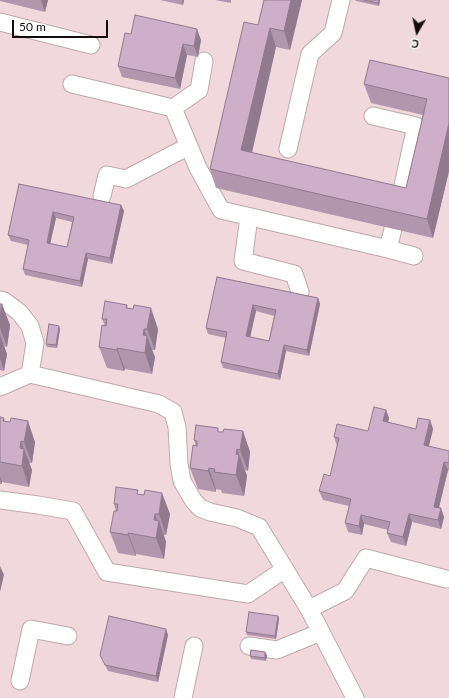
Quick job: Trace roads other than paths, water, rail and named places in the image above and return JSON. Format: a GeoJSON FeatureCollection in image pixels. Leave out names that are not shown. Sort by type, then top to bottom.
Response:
{"type":"FeatureCollection","features":[{"type":"Feature","properties":{"kind":"lane"},"geometry":{"type":"LineString","coordinates":[[288,148],[310,54],[333,33],[341,0]]}},
{"type":"Feature","properties":{"kind":"lane"},"geometry":{"type":"LineString","coordinates":[[0,22],[91,45]]}},
{"type":"Feature","properties":{"kind":"lane"},"geometry":{"type":"LineString","coordinates":[[72,84],[173,108],[199,90],[204,61]]}},
{"type":"Feature","properties":{"kind":"lane"},"geometry":{"type":"LineString","coordinates":[[173,108],[198,168],[221,210],[414,256]]}},
{"type":"Feature","properties":{"kind":"lane"},"geometry":{"type":"LineString","coordinates":[[373,116],[416,126],[399,204]]}},
{"type":"Feature","properties":{"kind":"lane"},"geometry":{"type":"LineString","coordinates":[[102,196],[107,175],[126,180],[189,146]]}},
{"type":"Feature","properties":{"kind":"lane"},"geometry":{"type":"LineString","coordinates":[[249,217],[243,261],[294,274],[300,292]]}},
{"type":"Feature","properties":{"kind":"lane"},"geometry":{"type":"LineString","coordinates":[[388,249],[393,229]]}},
{"type":"Feature","properties":{"kind":"lane"},"geometry":{"type":"LineString","coordinates":[[0,300],[4,301],[19,312],[30,326],[35,343],[30,374]]}},
{"type":"Feature","properties":{"kind":"lane"},"geometry":{"type":"LineString","coordinates":[[0,387],[30,374],[159,404],[174,412],[177,427],[179,464],[182,481],[193,500],[200,508],[236,518],[259,527],[309,609],[355,698]]}},
{"type":"Feature","properties":{"kind":"lane"},"geometry":{"type":"LineString","coordinates":[[0,500],[38,505],[73,512],[107,572],[248,594],[285,569]]}},
{"type":"Feature","properties":{"kind":"lane"},"geometry":{"type":"LineString","coordinates":[[309,609],[345,591],[366,558],[446,578]]}},
{"type":"Feature","properties":{"kind":"lane"},"geometry":{"type":"LineString","coordinates":[[20,681],[32,629],[68,636]]}},
{"type":"Feature","properties":{"kind":"lane"},"geometry":{"type":"LineString","coordinates":[[249,646],[277,650],[321,632]]}},
{"type":"Feature","properties":{"kind":"lane"},"geometry":{"type":"LineString","coordinates":[[183,698],[194,646]]}}]}
